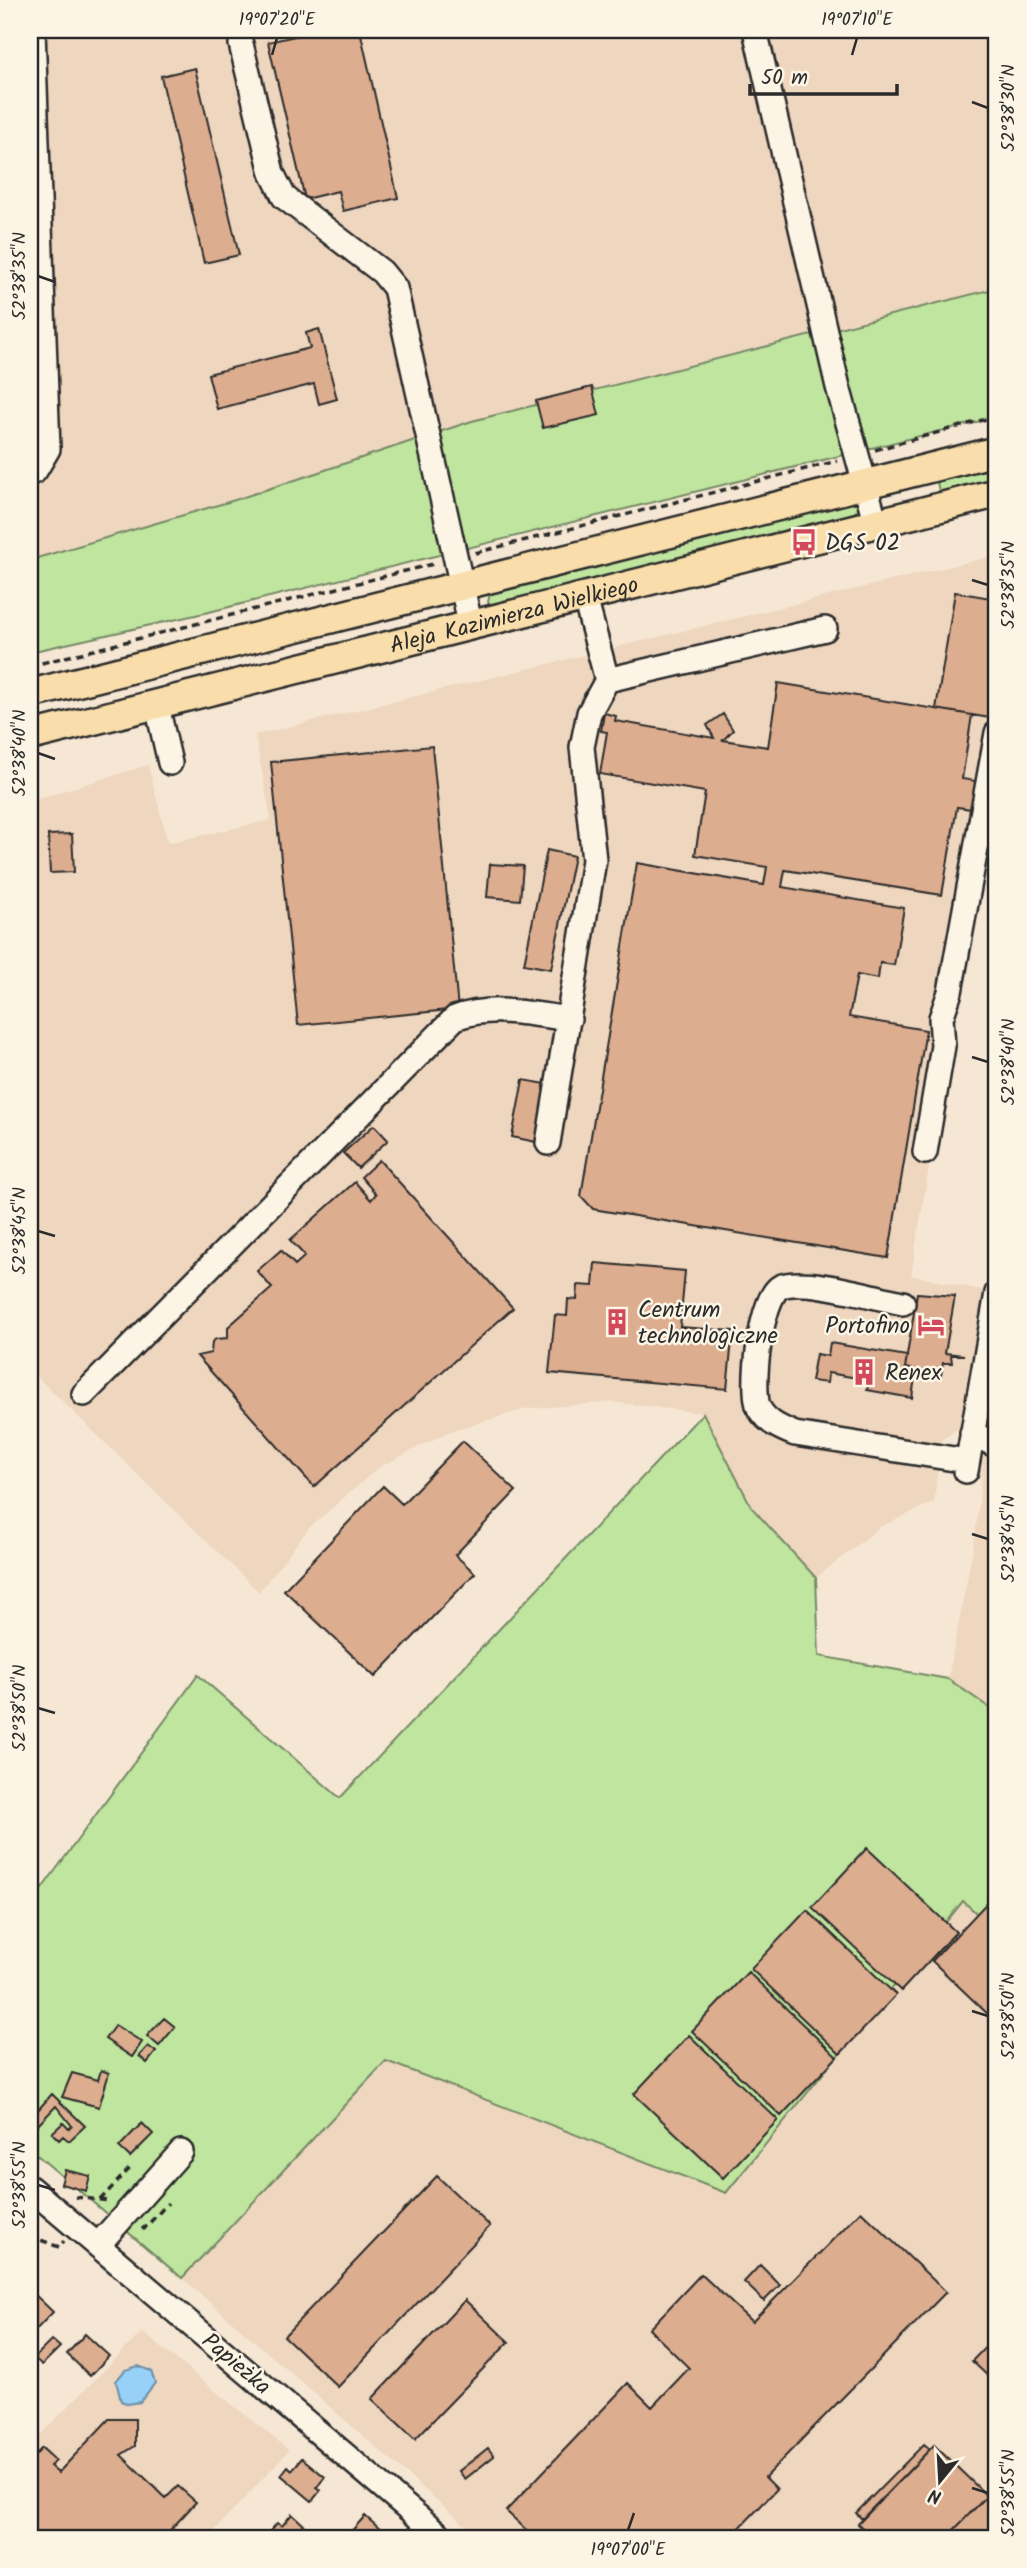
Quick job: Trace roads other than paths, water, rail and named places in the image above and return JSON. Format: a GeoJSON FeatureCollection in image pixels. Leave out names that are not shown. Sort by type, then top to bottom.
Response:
{"type":"FeatureCollection","features":[{"type":"Feature","properties":{"kind":"main road","name":"Aleja Kazimierza Wielkiego"},"geometry":{"type":"LineString","coordinates":[[30,694],[997,451]]}},
{"type":"Feature","properties":{"kind":"main road","name":"Aleja Kazimierza Wielkiego"},"geometry":{"type":"LineString","coordinates":[[30,736],[997,493]]}},
{"type":"Feature","properties":{"kind":"street"},"geometry":{"type":"LineString","coordinates":[[30,473],[36,471],[48,449],[33,30]]}},
{"type":"Feature","properties":{"kind":"street"},"geometry":{"type":"LineString","coordinates":[[755,30],[857,456],[876,524]]}},
{"type":"Feature","properties":{"kind":"street"},"geometry":{"type":"LineString","coordinates":[[241,44],[272,173],[284,197],[382,272],[395,288],[471,627]]}},
{"type":"Feature","properties":{"kind":"street"},"geometry":{"type":"LineString","coordinates":[[548,1143],[594,860],[582,747],[589,713],[607,680],[586,598]]}},
{"type":"Feature","properties":{"kind":"street"},"geometry":{"type":"LineString","coordinates":[[607,680],[825,629]]}},
{"type":"Feature","properties":{"kind":"street"},"geometry":{"type":"LineString","coordinates":[[157,706],[170,762]]}},
{"type":"Feature","properties":{"kind":"street"},"geometry":{"type":"LineString","coordinates":[[925,1152],[943,1045],[941,1018],[950,992],[997,733]]}},
{"type":"Feature","properties":{"kind":"street"},"geometry":{"type":"LineString","coordinates":[[84,1394],[455,1018],[477,1010],[499,1010],[569,1019]]}},
{"type":"Feature","properties":{"kind":"street"},"geometry":{"type":"LineString","coordinates":[[903,1303],[802,1284],[781,1287],[771,1295],[765,1311],[754,1393],[760,1410],[780,1429],[795,1434],[966,1466],[994,1333],[997,1293]]}},
{"type":"Feature","properties":{"kind":"street"},"geometry":{"type":"LineString","coordinates":[[972,1433],[997,1446]]}},
{"type":"Feature","properties":{"kind":"street"},"geometry":{"type":"LineString","coordinates":[[98,2245],[181,2152]]}},
{"type":"Feature","properties":{"kind":"street","name":"Papieżka"},"geometry":{"type":"LineString","coordinates":[[30,2188],[443,2538]]}},
{"type":"Feature","properties":{"kind":"water"},"geometry":{"type":"Polygon","coordinates":[[[138,2366],[151,2371],[155,2383],[140,2402],[128,2404],[121,2401],[116,2381],[125,2370],[138,2366]]]}},
{"type":"Feature","properties":{"kind":"place","name":"DGS 02"},"geometry":{"type":"Point","coordinates":[804,542]}},
{"type":"Feature","properties":{"kind":"place","name":"Centrum technologiczne"},"geometry":{"type":"Point","coordinates":[617,1322]}},
{"type":"Feature","properties":{"kind":"place","name":"Portofino"},"geometry":{"type":"Point","coordinates":[931,1325]}},
{"type":"Feature","properties":{"kind":"place","name":"Renex"},"geometry":{"type":"Point","coordinates":[864,1372]}}]}
